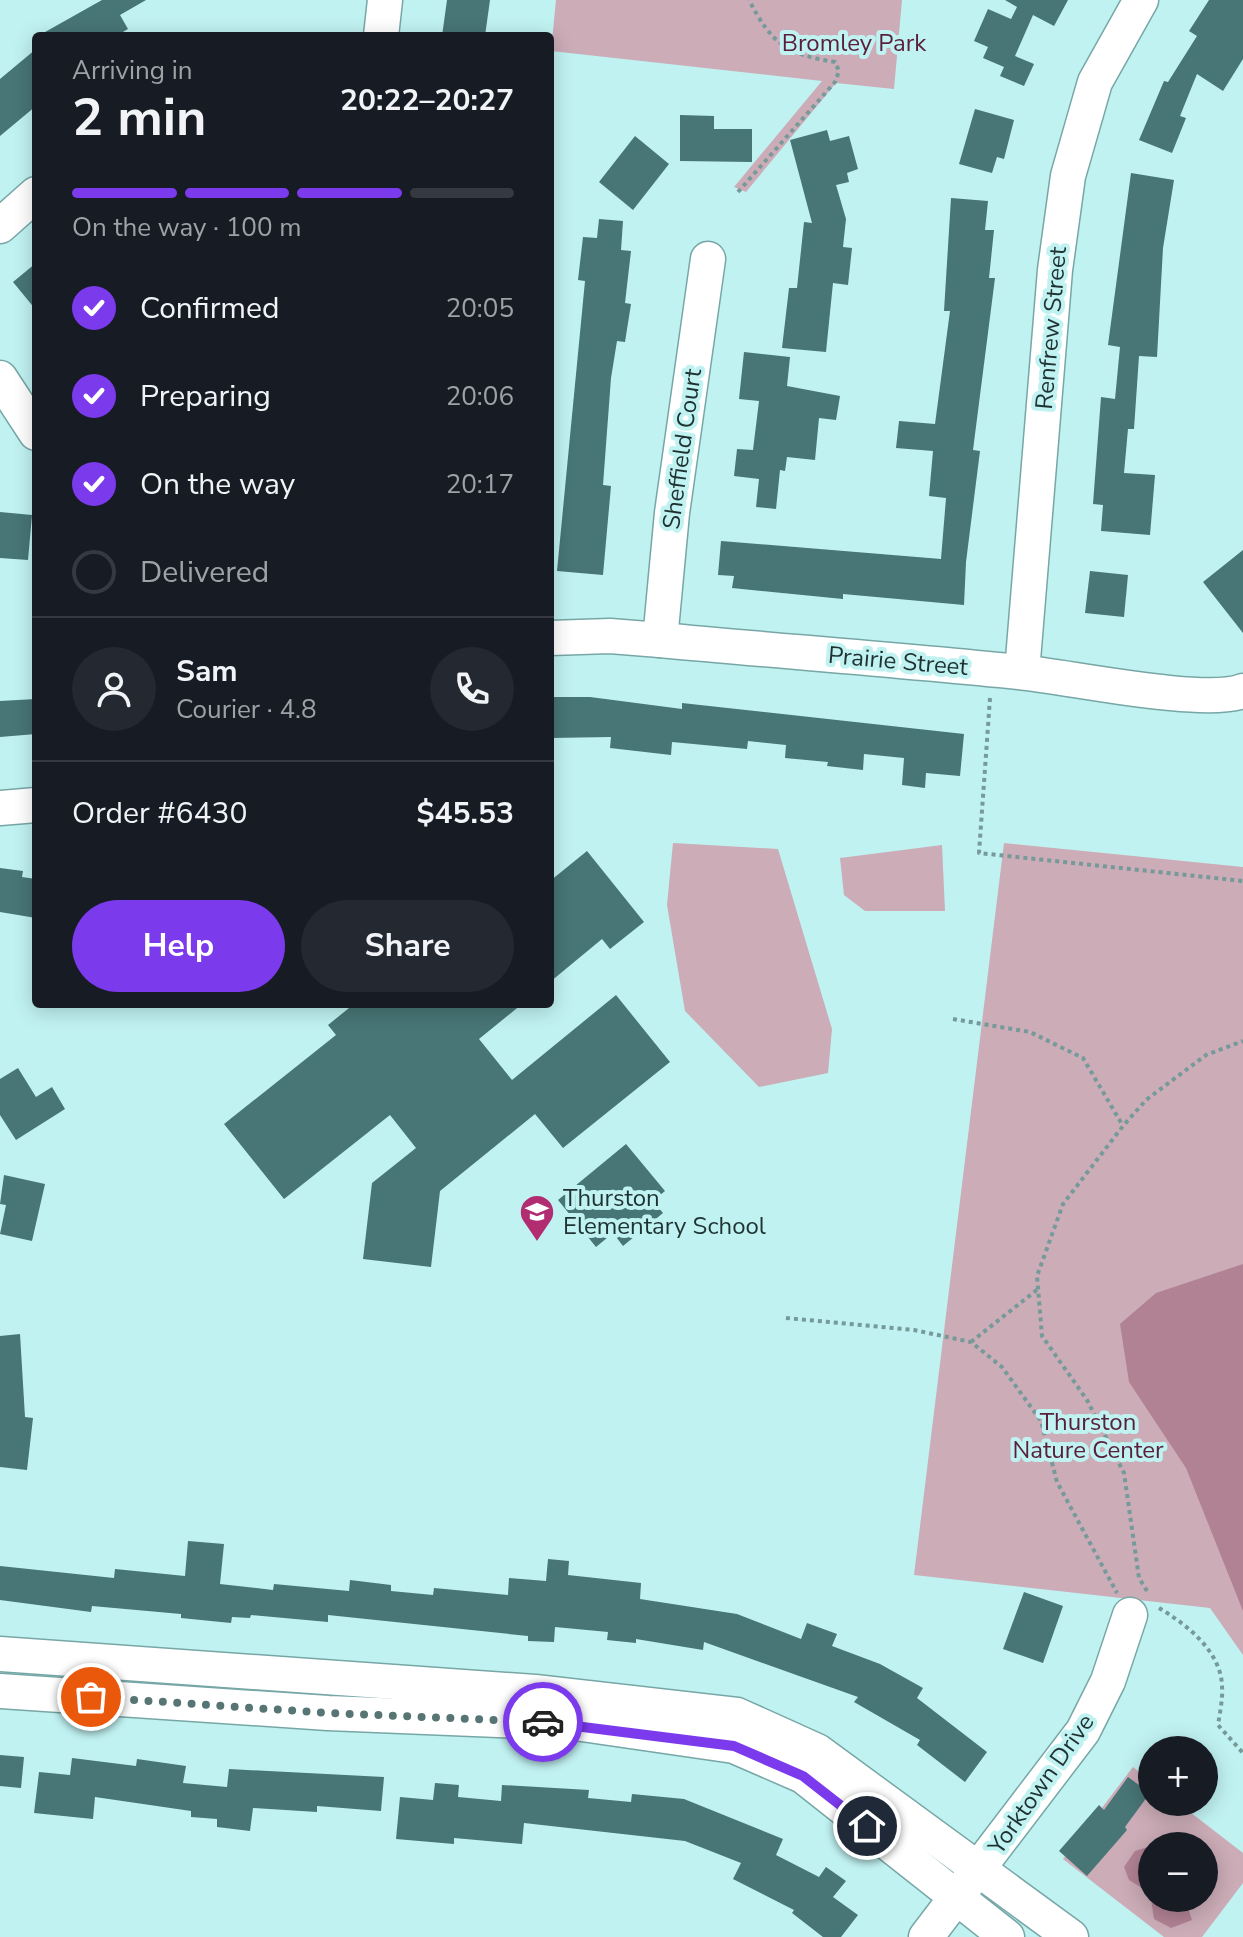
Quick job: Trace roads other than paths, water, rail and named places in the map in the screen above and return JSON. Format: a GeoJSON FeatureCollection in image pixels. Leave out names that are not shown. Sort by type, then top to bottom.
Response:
{"type":"FeatureCollection","features":[{"type":"Feature","properties":{"kind":"street"},"geometry":{"type":"LineString","coordinates":[[381,32],[385,0]]}},
{"type":"Feature","properties":{"kind":"street","name":"Renfrew Street"},"geometry":{"type":"LineString","coordinates":[[1022,672],[1055,270],[1068,176],[1095,82],[1141,0]]}},
{"type":"Feature","properties":{"kind":"street"},"geometry":{"type":"LineString","coordinates":[[0,226],[32,198]]}},
{"type":"Feature","properties":{"kind":"street","name":"Sheffield Court"},"geometry":{"type":"LineString","coordinates":[[660,640],[672,513],[708,259]]}},
{"type":"Feature","properties":{"kind":"street"},"geometry":{"type":"LineString","coordinates":[[0,378],[32,427]]}},
{"type":"Feature","properties":{"kind":"street","name":"Prairie Street"},"geometry":{"type":"LineString","coordinates":[[554,638],[610,636],[660,640],[1022,672],[1227,697],[1243,691]]}},
{"type":"Feature","properties":{"kind":"street"},"geometry":{"type":"LineString","coordinates":[[0,808],[32,805]]}},
{"type":"Feature","properties":{"kind":"street","name":"Yorktown Drive"},"geometry":{"type":"LineString","coordinates":[[926,1937],[1083,1731],[1145,1606]]}},
{"type":"Feature","properties":{"kind":"street"},"geometry":{"type":"LineString","coordinates":[[0,1654],[245,1671],[482,1704]]}},
{"type":"Feature","properties":{"kind":"street"},"geometry":{"type":"LineString","coordinates":[[243,1708],[245,1671]]}},
{"type":"Feature","properties":{"kind":"street"},"geometry":{"type":"LineString","coordinates":[[0,1691],[243,1708],[482,1704],[737,1715],[779,1750],[803,1776],[1007,1937]]}},
{"type":"Feature","properties":{"kind":"street"},"geometry":{"type":"LineString","coordinates":[[779,1750],[817,1751],[981,1868],[1071,1937]]}},
{"type":"Feature","properties":{"kind":"place","name":"Thurston Elementary School"},"geometry":{"type":"Point","coordinates":[537,1243]}},
{"type":"Feature","properties":{"kind":"park label","name":"Bromley Park"},"geometry":{"type":"Point","coordinates":[854,43]}},
{"type":"Feature","properties":{"kind":"park label","name":"Thurston Nature Center"},"geometry":{"type":"Point","coordinates":[1088,1436]}}]}
